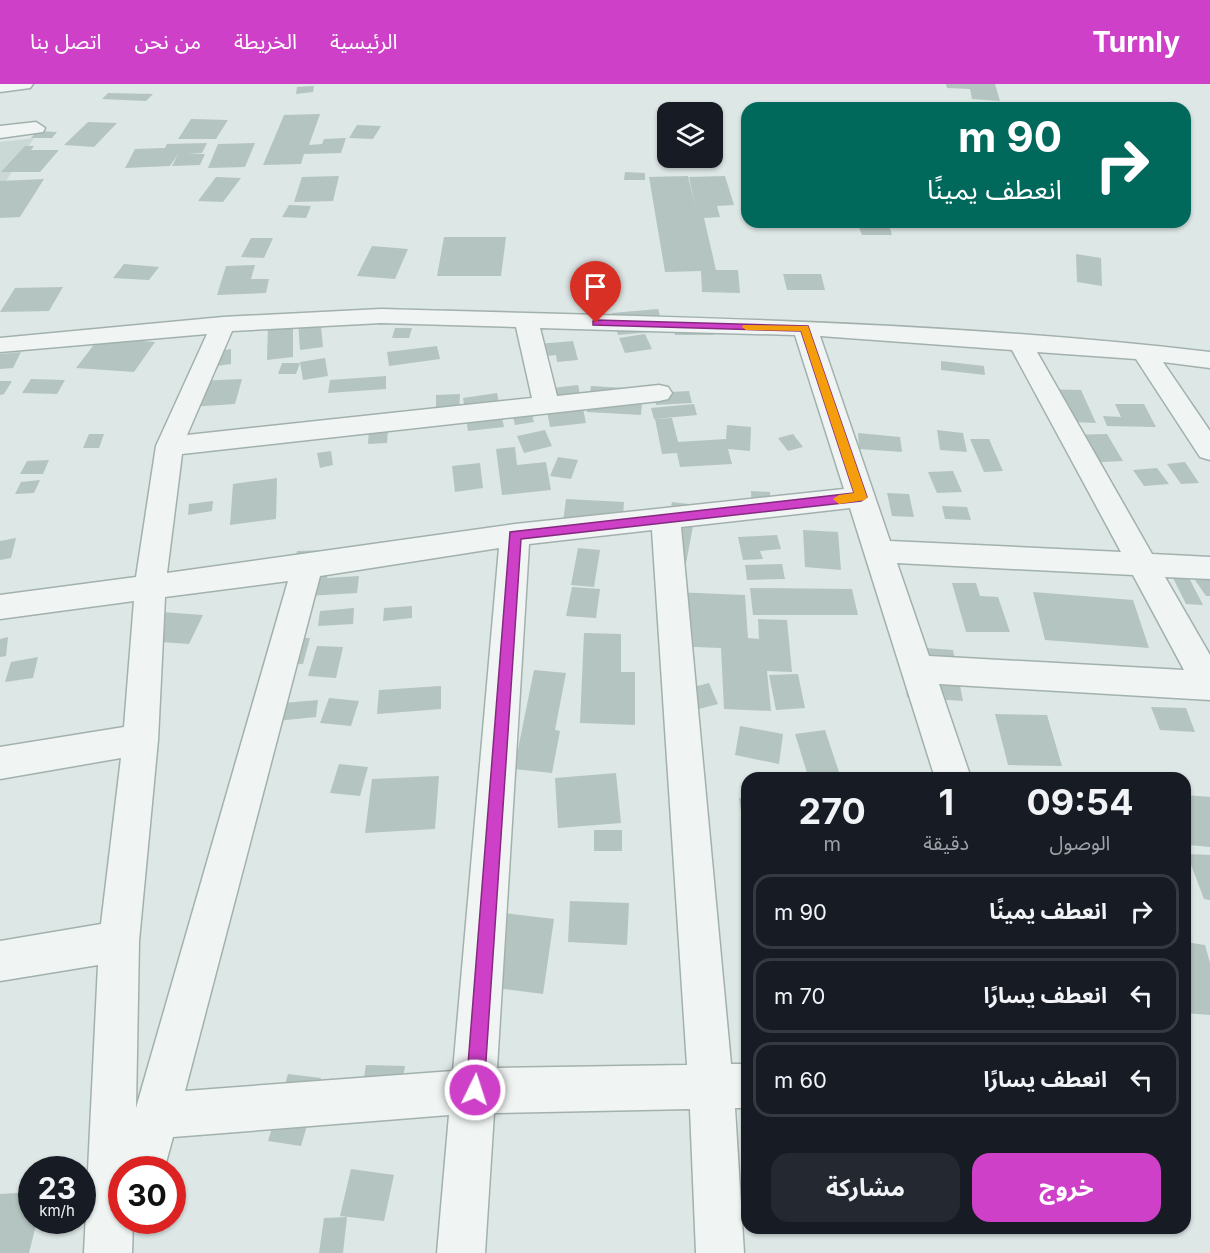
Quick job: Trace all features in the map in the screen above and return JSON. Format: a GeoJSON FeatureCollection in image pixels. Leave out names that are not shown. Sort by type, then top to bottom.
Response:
{"type":"FeatureCollection","features":[{"type":"Feature","properties":{"kind":"street"},"geometry":{"type":"LineString","coordinates":[[0,87],[24,84]]}},
{"type":"Feature","properties":{"kind":"street"},"geometry":{"type":"LineString","coordinates":[[0,132],[36,128]]}},
{"type":"Feature","properties":{"kind":"street"},"geometry":{"type":"LineString","coordinates":[[0,345],[223,324],[381,316],[805,328],[1144,352],[1210,360]]}},
{"type":"Feature","properties":{"kind":"street"},"geometry":{"type":"LineString","coordinates":[[526,321],[546,405]]}},
{"type":"Feature","properties":{"kind":"street"},"geometry":{"type":"LineString","coordinates":[[108,1253],[119,941],[141,740],[150,587],[169,446],[223,324]]}},
{"type":"Feature","properties":{"kind":"street"},"geometry":{"type":"LineString","coordinates":[[805,328],[951,772]]}},
{"type":"Feature","properties":{"kind":"street"},"geometry":{"type":"LineString","coordinates":[[1020,343],[1210,685]]}},
{"type":"Feature","properties":{"kind":"street"},"geometry":{"type":"LineString","coordinates":[[1144,352],[1210,451]]}},
{"type":"Feature","properties":{"kind":"street"},"geometry":{"type":"LineString","coordinates":[[169,446],[659,393]]}},
{"type":"Feature","properties":{"kind":"street"},"geometry":{"type":"LineString","coordinates":[[0,607],[307,567],[515,536],[861,497]]}},
{"type":"Feature","properties":{"kind":"street"},"geometry":{"type":"LineString","coordinates":[[666,519],[729,1087],[720,1253]]}},
{"type":"Feature","properties":{"kind":"street"},"geometry":{"type":"LineString","coordinates":[[461,1253],[515,536]]}},
{"type":"Feature","properties":{"kind":"street"},"geometry":{"type":"LineString","coordinates":[[878,551],[1210,568]]}},
{"type":"Feature","properties":{"kind":"street"},"geometry":{"type":"LineString","coordinates":[[145,1156],[307,567]]}},
{"type":"Feature","properties":{"kind":"street"},"geometry":{"type":"LineString","coordinates":[[916,669],[1210,685]]}},
{"type":"Feature","properties":{"kind":"street"},"geometry":{"type":"LineString","coordinates":[[0,763],[141,740]]}},
{"type":"Feature","properties":{"kind":"street"},"geometry":{"type":"LineString","coordinates":[[0,961],[119,941]]}},
{"type":"Feature","properties":{"kind":"street"},"geometry":{"type":"LineString","coordinates":[[156,1116],[475,1090],[729,1087]]}},
{"type":"Feature","properties":{"kind":"street"},"geometry":{"type":"LineString","coordinates":[[118,1253],[123,1234]]}},
{"type":"Feature","properties":{"kind":"shaded area"},"geometry":{"type":"Polygon","coordinates":[[[34,138],[0,190],[0,142],[34,138]]]}},
{"type":"Feature","properties":{"kind":"building"},"geometry":{"type":"Polygon","coordinates":[[[946,84],[995,84],[1000,101],[972,99],[970,89],[947,88],[946,84]]]}},
{"type":"Feature","properties":{"kind":"building"},"geometry":{"type":"Polygon","coordinates":[[[314,86],[313,92],[296,94],[297,87],[314,86]]]}},
{"type":"Feature","properties":{"kind":"building"},"geometry":{"type":"Polygon","coordinates":[[[108,93],[153,94],[146,101],[102,99],[108,93]]]}},
{"type":"Feature","properties":{"kind":"building"},"geometry":{"type":"Polygon","coordinates":[[[320,114],[309,145],[322,144],[324,139],[346,138],[341,153],[304,154],[301,164],[263,165],[284,115],[320,114]]]}},
{"type":"Feature","properties":{"kind":"building"},"geometry":{"type":"Polygon","coordinates":[[[191,119],[228,120],[216,139],[178,139],[191,119]]]}},
{"type":"Feature","properties":{"kind":"building"},"geometry":{"type":"Polygon","coordinates":[[[88,122],[117,123],[94,147],[64,145],[88,122]]]}},
{"type":"Feature","properties":{"kind":"building"},"geometry":{"type":"Polygon","coordinates":[[[357,125],[381,126],[373,139],[349,138],[357,125]]]}},
{"type":"Feature","properties":{"kind":"building"},"geometry":{"type":"Polygon","coordinates":[[[37,131],[57,132],[52,138],[31,138],[37,131]]]}},
{"type":"Feature","properties":{"kind":"building"},"geometry":{"type":"Polygon","coordinates":[[[207,143],[202,153],[188,154],[205,154],[200,165],[172,166],[178,154],[170,166],[125,168],[135,149],[165,148],[167,144],[207,143]]]}},
{"type":"Feature","properties":{"kind":"building"},"geometry":{"type":"Polygon","coordinates":[[[255,143],[245,167],[208,168],[218,144],[255,143]]]}},
{"type":"Feature","properties":{"kind":"building"},"geometry":{"type":"Polygon","coordinates":[[[25,146],[34,146],[31,150],[59,150],[40,172],[1,172],[25,146]]]}},
{"type":"Feature","properties":{"kind":"building"},"geometry":{"type":"Polygon","coordinates":[[[625,172],[645,173],[645,180],[624,180],[625,172]]]}},
{"type":"Feature","properties":{"kind":"building"},"geometry":{"type":"Polygon","coordinates":[[[339,176],[333,201],[294,202],[302,177],[339,176]]]}},
{"type":"Feature","properties":{"kind":"building"},"geometry":{"type":"Polygon","coordinates":[[[688,176],[695,207],[689,177],[725,176],[734,205],[717,206],[720,217],[704,218],[716,270],[738,270],[740,293],[702,292],[701,271],[665,272],[649,177],[688,176]]]}},
{"type":"Feature","properties":{"kind":"building"},"geometry":{"type":"Polygon","coordinates":[[[216,177],[241,178],[223,202],[198,201],[216,177]]]}},
{"type":"Feature","properties":{"kind":"building"},"geometry":{"type":"Polygon","coordinates":[[[44,179],[20,217],[0,218],[0,181],[44,179]]]}},
{"type":"Feature","properties":{"kind":"building"},"geometry":{"type":"Polygon","coordinates":[[[289,205],[311,206],[306,218],[282,217],[289,205]]]}},
{"type":"Feature","properties":{"kind":"building"},"geometry":{"type":"Polygon","coordinates":[[[859,228],[890,228],[892,235],[862,235],[859,228]]]}},
{"type":"Feature","properties":{"kind":"building"},"geometry":{"type":"Polygon","coordinates":[[[444,237],[506,237],[501,276],[437,276],[444,237]]]}},
{"type":"Feature","properties":{"kind":"building"},"geometry":{"type":"Polygon","coordinates":[[[251,238],[273,238],[264,258],[241,257],[251,238]]]}},
{"type":"Feature","properties":{"kind":"building"},"geometry":{"type":"Polygon","coordinates":[[[372,246],[408,249],[395,279],[357,276],[372,246]]]}},
{"type":"Feature","properties":{"kind":"building"},"geometry":{"type":"Polygon","coordinates":[[[1076,254],[1101,258],[1102,286],[1077,282],[1076,254]]]}},
{"type":"Feature","properties":{"kind":"building"},"geometry":{"type":"Polygon","coordinates":[[[124,264],[159,267],[149,280],[113,278],[124,264]]]}},
{"type":"Feature","properties":{"kind":"building"},"geometry":{"type":"Polygon","coordinates":[[[255,265],[251,279],[269,279],[266,293],[217,295],[226,266],[255,265]]]}},
{"type":"Feature","properties":{"kind":"building"},"geometry":{"type":"Polygon","coordinates":[[[783,274],[821,274],[825,290],[787,290],[783,274]]]}},
{"type":"Feature","properties":{"kind":"building"},"geometry":{"type":"Polygon","coordinates":[[[63,287],[49,311],[0,312],[15,288],[63,287]]]}},
{"type":"Feature","properties":{"kind":"building"},"geometry":{"type":"Polygon","coordinates":[[[658,309],[663,324],[648,325],[650,332],[618,335],[612,313],[658,309]]]}},
{"type":"Feature","properties":{"kind":"building"},"geometry":{"type":"Polygon","coordinates":[[[320,316],[323,347],[300,350],[298,320],[320,316]]]}},
{"type":"Feature","properties":{"kind":"building"},"geometry":{"type":"Polygon","coordinates":[[[293,321],[293,357],[267,360],[268,324],[293,321]]]}},
{"type":"Feature","properties":{"kind":"building"},"geometry":{"type":"Polygon","coordinates":[[[674,323],[712,323],[714,335],[675,335],[674,323]]]}},
{"type":"Feature","properties":{"kind":"building"},"geometry":{"type":"Polygon","coordinates":[[[395,328],[412,328],[409,338],[392,338],[395,328]]]}},
{"type":"Feature","properties":{"kind":"building"},"geometry":{"type":"Polygon","coordinates":[[[645,334],[652,349],[625,353],[619,338],[645,334]]]}},
{"type":"Feature","properties":{"kind":"building"},"geometry":{"type":"Polygon","coordinates":[[[99,338],[155,342],[134,372],[76,368],[99,338]]]}},
{"type":"Feature","properties":{"kind":"building"},"geometry":{"type":"Polygon","coordinates":[[[573,341],[578,360],[557,362],[556,355],[529,358],[527,345],[573,341]]]}},
{"type":"Feature","properties":{"kind":"building"},"geometry":{"type":"Polygon","coordinates":[[[437,346],[440,359],[389,366],[387,352],[437,346]]]}},
{"type":"Feature","properties":{"kind":"building"},"geometry":{"type":"Polygon","coordinates":[[[231,349],[231,364],[202,368],[202,354],[231,349]]]}},
{"type":"Feature","properties":{"kind":"building"},"geometry":{"type":"Polygon","coordinates":[[[21,352],[13,368],[0,369],[0,354],[21,352]]]}},
{"type":"Feature","properties":{"kind":"building"},"geometry":{"type":"Polygon","coordinates":[[[325,358],[328,376],[303,380],[300,362],[325,358]]]}},
{"type":"Feature","properties":{"kind":"building"},"geometry":{"type":"Polygon","coordinates":[[[941,361],[984,366],[985,375],[941,370],[941,361]]]}},
{"type":"Feature","properties":{"kind":"building"},"geometry":{"type":"Polygon","coordinates":[[[282,363],[300,363],[296,374],[278,374],[282,363]]]}},
{"type":"Feature","properties":{"kind":"building"},"geometry":{"type":"Polygon","coordinates":[[[386,376],[386,389],[328,393],[330,380],[386,376]]]}},
{"type":"Feature","properties":{"kind":"building"},"geometry":{"type":"Polygon","coordinates":[[[31,379],[65,380],[57,394],[22,393],[31,379]]]}},
{"type":"Feature","properties":{"kind":"building"},"geometry":{"type":"Polygon","coordinates":[[[242,379],[235,404],[189,407],[197,381],[242,379]]]}},
{"type":"Feature","properties":{"kind":"building"},"geometry":{"type":"Polygon","coordinates":[[[0,381],[12,381],[4,394],[0,395],[0,381]]]}},
{"type":"Feature","properties":{"kind":"building"},"geometry":{"type":"Polygon","coordinates":[[[578,385],[586,423],[550,427],[543,389],[578,385]]]}},
{"type":"Feature","properties":{"kind":"building"},"geometry":{"type":"Polygon","coordinates":[[[591,386],[643,389],[641,415],[587,412],[591,386]]]}},
{"type":"Feature","properties":{"kind":"building"},"geometry":{"type":"Polygon","coordinates":[[[1039,389],[1081,390],[1096,423],[1050,421],[1039,389]]]}},
{"type":"Feature","properties":{"kind":"building"},"geometry":{"type":"Polygon","coordinates":[[[689,391],[692,403],[656,405],[653,393],[689,391]]]}},
{"type":"Feature","properties":{"kind":"building"},"geometry":{"type":"Polygon","coordinates":[[[497,393],[504,427],[468,431],[463,398],[497,393]]]}},
{"type":"Feature","properties":{"kind":"building"},"geometry":{"type":"Polygon","coordinates":[[[460,394],[459,415],[436,416],[436,395],[460,394]]]}},
{"type":"Feature","properties":{"kind":"building"},"geometry":{"type":"Polygon","coordinates":[[[529,402],[534,422],[515,425],[510,404],[529,402]]]}},
{"type":"Feature","properties":{"kind":"building"},"geometry":{"type":"Polygon","coordinates":[[[694,404],[697,415],[654,419],[651,408],[694,404]]]}},
{"type":"Feature","properties":{"kind":"building"},"geometry":{"type":"Polygon","coordinates":[[[1115,404],[1144,404],[1156,427],[1107,426],[1103,416],[1121,417],[1115,404]]]}},
{"type":"Feature","properties":{"kind":"building"},"geometry":{"type":"Polygon","coordinates":[[[672,418],[678,442],[726,439],[727,425],[751,427],[750,451],[728,449],[732,464],[680,467],[677,453],[662,454],[655,419],[672,418]]]}},
{"type":"Feature","properties":{"kind":"building"},"geometry":{"type":"Polygon","coordinates":[[[388,429],[387,443],[368,444],[369,430],[388,429]]]}},
{"type":"Feature","properties":{"kind":"building"},"geometry":{"type":"Polygon","coordinates":[[[545,430],[552,446],[524,453],[517,436],[545,430]]]}},
{"type":"Feature","properties":{"kind":"building"},"geometry":{"type":"Polygon","coordinates":[[[937,430],[963,433],[967,452],[940,450],[937,430]]]}},
{"type":"Feature","properties":{"kind":"building"},"geometry":{"type":"Polygon","coordinates":[[[858,433],[900,437],[902,452],[859,449],[858,433]]]}},
{"type":"Feature","properties":{"kind":"building"},"geometry":{"type":"Polygon","coordinates":[[[89,434],[104,434],[99,448],[83,448],[89,434]]]}},
{"type":"Feature","properties":{"kind":"building"},"geometry":{"type":"Polygon","coordinates":[[[793,434],[803,447],[788,451],[778,438],[793,434]]]}},
{"type":"Feature","properties":{"kind":"building"},"geometry":{"type":"Polygon","coordinates":[[[1107,434],[1123,461],[1080,463],[1065,435],[1107,434]]]}},
{"type":"Feature","properties":{"kind":"building"},"geometry":{"type":"Polygon","coordinates":[[[970,439],[989,439],[1003,471],[984,472],[970,439]]]}},
{"type":"Feature","properties":{"kind":"building"},"geometry":{"type":"Polygon","coordinates":[[[515,447],[517,465],[546,462],[551,490],[502,495],[496,449],[515,447]]]}},
{"type":"Feature","properties":{"kind":"building"},"geometry":{"type":"Polygon","coordinates":[[[331,451],[333,465],[320,468],[317,453],[331,451]]]}},
{"type":"Feature","properties":{"kind":"building"},"geometry":{"type":"Polygon","coordinates":[[[558,457],[578,460],[571,479],[550,476],[558,457]]]}},
{"type":"Feature","properties":{"kind":"building"},"geometry":{"type":"Polygon","coordinates":[[[49,460],[43,474],[20,474],[27,461],[49,460]]]}},
{"type":"Feature","properties":{"kind":"building"},"geometry":{"type":"Polygon","coordinates":[[[1185,462],[1199,483],[1181,484],[1167,464],[1185,462]]]}},
{"type":"Feature","properties":{"kind":"building"},"geometry":{"type":"Polygon","coordinates":[[[480,463],[483,488],[455,492],[452,466],[480,463]]]}},
{"type":"Feature","properties":{"kind":"building"},"geometry":{"type":"Polygon","coordinates":[[[1157,468],[1169,484],[1144,486],[1133,470],[1157,468]]]}},
{"type":"Feature","properties":{"kind":"building"},"geometry":{"type":"Polygon","coordinates":[[[953,471],[962,492],[937,493],[928,472],[953,471]]]}},
{"type":"Feature","properties":{"kind":"building"},"geometry":{"type":"Polygon","coordinates":[[[277,478],[276,519],[230,525],[233,484],[277,478]]]}},
{"type":"Feature","properties":{"kind":"building"},"geometry":{"type":"Polygon","coordinates":[[[40,480],[34,493],[15,494],[21,482],[40,480]]]}},
{"type":"Feature","properties":{"kind":"building"},"geometry":{"type":"Polygon","coordinates":[[[751,491],[770,492],[770,517],[752,516],[751,491]]]}},
{"type":"Feature","properties":{"kind":"building"},"geometry":{"type":"Polygon","coordinates":[[[887,493],[909,494],[914,517],[892,516],[887,493]]]}},
{"type":"Feature","properties":{"kind":"building"},"geometry":{"type":"Polygon","coordinates":[[[566,499],[624,502],[622,533],[562,530],[566,499]]]}},
{"type":"Feature","properties":{"kind":"building"},"geometry":{"type":"Polygon","coordinates":[[[213,501],[212,511],[188,515],[189,504],[213,501]]]}},
{"type":"Feature","properties":{"kind":"building"},"geometry":{"type":"Polygon","coordinates":[[[672,502],[714,507],[711,524],[694,521],[684,574],[662,552],[672,502]]]}},
{"type":"Feature","properties":{"kind":"building"},"geometry":{"type":"Polygon","coordinates":[[[942,506],[967,507],[971,520],[945,519],[942,506]]]}},
{"type":"Feature","properties":{"kind":"building"},"geometry":{"type":"Polygon","coordinates":[[[803,530],[838,532],[841,570],[805,567],[803,530]]]}},
{"type":"Feature","properties":{"kind":"building"},"geometry":{"type":"Polygon","coordinates":[[[777,535],[781,549],[760,551],[763,559],[743,560],[738,537],[777,535]]]}},
{"type":"Feature","properties":{"kind":"building"},"geometry":{"type":"Polygon","coordinates":[[[16,538],[11,558],[0,560],[0,541],[16,538]]]}},
{"type":"Feature","properties":{"kind":"building"},"geometry":{"type":"Polygon","coordinates":[[[578,548],[600,550],[594,587],[571,585],[578,548]]]}},
{"type":"Feature","properties":{"kind":"building"},"geometry":{"type":"Polygon","coordinates":[[[331,550],[327,578],[359,576],[357,593],[308,596],[291,581],[297,551],[331,550]]]}},
{"type":"Feature","properties":{"kind":"building"},"geometry":{"type":"Polygon","coordinates":[[[782,564],[785,579],[747,580],[745,565],[782,564]]]}},
{"type":"Feature","properties":{"kind":"building"},"geometry":{"type":"Polygon","coordinates":[[[1172,576],[1188,576],[1203,605],[1186,604],[1172,576]]]}},
{"type":"Feature","properties":{"kind":"building"},"geometry":{"type":"Polygon","coordinates":[[[1210,579],[1210,596],[1206,596],[1195,580],[1210,579]]]}},
{"type":"Feature","properties":{"kind":"building"},"geometry":{"type":"Polygon","coordinates":[[[952,583],[976,583],[980,596],[998,597],[1010,632],[966,632],[952,583]]]}},
{"type":"Feature","properties":{"kind":"building"},"geometry":{"type":"Polygon","coordinates":[[[572,587],[600,589],[596,618],[566,616],[572,587]]]}},
{"type":"Feature","properties":{"kind":"building"},"geometry":{"type":"Polygon","coordinates":[[[750,588],[852,589],[858,615],[753,615],[750,588]]]}},
{"type":"Feature","properties":{"kind":"building"},"geometry":{"type":"Polygon","coordinates":[[[673,592],[745,595],[748,638],[759,639],[758,619],[787,620],[792,672],[767,671],[771,711],[724,709],[721,648],[672,646],[673,592]]]}},
{"type":"Feature","properties":{"kind":"building"},"geometry":{"type":"Polygon","coordinates":[[[1033,592],[1133,600],[1149,648],[1045,640],[1033,592]]]}},
{"type":"Feature","properties":{"kind":"building"},"geometry":{"type":"Polygon","coordinates":[[[412,606],[412,618],[383,621],[384,608],[412,606]]]}},
{"type":"Feature","properties":{"kind":"building"},"geometry":{"type":"Polygon","coordinates":[[[354,608],[353,624],[318,626],[320,611],[354,608]]]}},
{"type":"Feature","properties":{"kind":"building"},"geometry":{"type":"Polygon","coordinates":[[[162,612],[203,615],[189,644],[147,641],[162,612]]]}},
{"type":"Feature","properties":{"kind":"building"},"geometry":{"type":"Polygon","coordinates":[[[584,633],[621,634],[621,672],[635,672],[635,725],[580,723],[584,633]]]}},
{"type":"Feature","properties":{"kind":"building"},"geometry":{"type":"Polygon","coordinates":[[[8,637],[6,656],[0,657],[0,639],[8,637]]]}},
{"type":"Feature","properties":{"kind":"building"},"geometry":{"type":"Polygon","coordinates":[[[285,638],[310,638],[303,664],[277,663],[285,638]]]}},
{"type":"Feature","properties":{"kind":"building"},"geometry":{"type":"Polygon","coordinates":[[[317,646],[343,647],[336,678],[308,676],[317,646]]]}},
{"type":"Feature","properties":{"kind":"building"},"geometry":{"type":"Polygon","coordinates":[[[899,646],[953,650],[963,701],[907,697],[899,646]]]}},
{"type":"Feature","properties":{"kind":"building"},"geometry":{"type":"Polygon","coordinates":[[[38,657],[33,678],[5,682],[11,662],[38,657]]]}},
{"type":"Feature","properties":{"kind":"building"},"geometry":{"type":"Polygon","coordinates":[[[534,670],[566,673],[555,730],[560,731],[552,773],[514,769],[534,670]]]}},
{"type":"Feature","properties":{"kind":"building"},"geometry":{"type":"Polygon","coordinates":[[[798,674],[805,708],[776,710],[769,675],[798,674]]]}},
{"type":"Feature","properties":{"kind":"building"},"geometry":{"type":"Polygon","coordinates":[[[709,683],[718,704],[695,710],[686,689],[709,683]]]}},
{"type":"Feature","properties":{"kind":"building"},"geometry":{"type":"Polygon","coordinates":[[[441,686],[441,709],[377,714],[379,690],[441,686]]]}},
{"type":"Feature","properties":{"kind":"building"},"geometry":{"type":"Polygon","coordinates":[[[329,698],[359,701],[351,726],[320,723],[329,698]]]}},
{"type":"Feature","properties":{"kind":"building"},"geometry":{"type":"Polygon","coordinates":[[[318,700],[316,717],[256,723],[259,705],[318,700]]]}},
{"type":"Feature","properties":{"kind":"building"},"geometry":{"type":"Polygon","coordinates":[[[1151,707],[1186,708],[1195,732],[1160,730],[1151,707]]]}},
{"type":"Feature","properties":{"kind":"building"},"geometry":{"type":"Polygon","coordinates":[[[995,714],[1047,715],[1062,766],[1008,765],[995,714]]]}},
{"type":"Feature","properties":{"kind":"building"},"geometry":{"type":"Polygon","coordinates":[[[740,726],[783,734],[779,764],[735,755],[740,726]]]}},
{"type":"Feature","properties":{"kind":"building"},"geometry":{"type":"Polygon","coordinates":[[[825,730],[839,772],[807,772],[795,734],[825,730]]]}},
{"type":"Feature","properties":{"kind":"building"},"geometry":{"type":"Polygon","coordinates":[[[339,764],[368,767],[360,796],[330,793],[339,764]]]}},
{"type":"Feature","properties":{"kind":"building"},"geometry":{"type":"Polygon","coordinates":[[[616,773],[621,823],[558,828],[555,778],[616,773]]]}},
{"type":"Feature","properties":{"kind":"building"},"geometry":{"type":"Polygon","coordinates":[[[439,776],[435,829],[365,833],[372,779],[439,776]]]}},
{"type":"Feature","properties":{"kind":"building"},"geometry":{"type":"Polygon","coordinates":[[[1191,795],[1210,797],[1210,847],[1191,845],[1191,795]]]}},
{"type":"Feature","properties":{"kind":"building"},"geometry":{"type":"Polygon","coordinates":[[[594,830],[622,830],[622,851],[594,851],[594,830]]]}},
{"type":"Feature","properties":{"kind":"building"},"geometry":{"type":"Polygon","coordinates":[[[1191,854],[1210,855],[1210,900],[1204,899],[1191,865],[1191,854]]]}},
{"type":"Feature","properties":{"kind":"building"},"geometry":{"type":"Polygon","coordinates":[[[570,901],[629,903],[627,945],[568,942],[570,901]]]}},
{"type":"Feature","properties":{"kind":"building"},"geometry":{"type":"Polygon","coordinates":[[[486,911],[554,919],[543,994],[472,985],[486,911]]]}},
{"type":"Feature","properties":{"kind":"building"},"geometry":{"type":"Polygon","coordinates":[[[1191,943],[1205,945],[1210,963],[1210,1015],[1191,1013],[1191,943]]]}},
{"type":"Feature","properties":{"kind":"building"},"geometry":{"type":"Polygon","coordinates":[[[366,1065],[405,1066],[398,1108],[359,1106],[366,1065]]]}},
{"type":"Feature","properties":{"kind":"building"},"geometry":{"type":"Polygon","coordinates":[[[288,1074],[321,1078],[301,1146],[268,1141],[288,1074]]]}},
{"type":"Feature","properties":{"kind":"building"},"geometry":{"type":"Polygon","coordinates":[[[351,1169],[394,1175],[384,1221],[340,1216],[351,1169]]]}},
{"type":"Feature","properties":{"kind":"building"},"geometry":{"type":"Polygon","coordinates":[[[18,1193],[18,1234],[34,1234],[29,1253],[0,1253],[0,1194],[18,1193]]]}},
{"type":"Feature","properties":{"kind":"building"},"geometry":{"type":"Polygon","coordinates":[[[347,1217],[343,1253],[319,1253],[324,1218],[347,1217]]]}},
{"type":"Feature","properties":{"kind":"slow traffic"},"geometry":{"type":"LineString","coordinates":[[746,327],[805,328],[861,497],[839,499]]}},
{"type":"Feature","properties":{"kind":"route"},"geometry":{"type":"LineString","coordinates":[[475,1090],[515,536],[861,497],[805,328],[596,323]]}}]}
